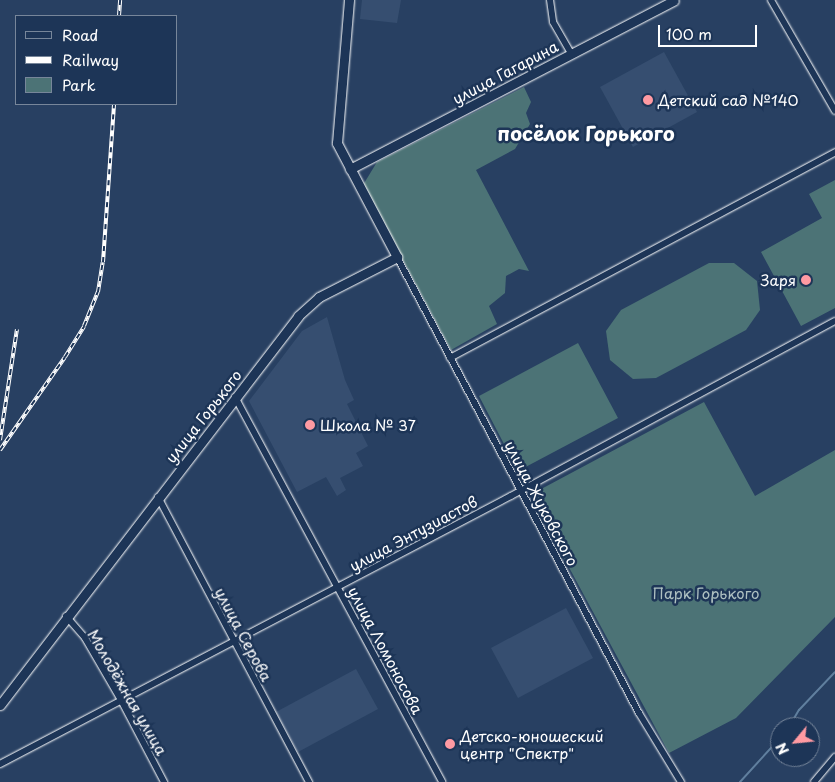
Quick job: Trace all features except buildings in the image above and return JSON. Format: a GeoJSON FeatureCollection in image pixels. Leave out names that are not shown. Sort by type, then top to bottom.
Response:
{"type":"FeatureCollection","features":[{"type":"Feature","properties":{"kind":"main road"},"geometry":{"type":"LineString","coordinates":[[349,0],[337,143],[397,256]]}},
{"type":"Feature","properties":{"kind":"main road","name":"улица Гагарина"},"geometry":{"type":"LineString","coordinates":[[350,169],[674,0]]}},
{"type":"Feature","properties":{"kind":"main road","name":"улица Горького"},"geometry":{"type":"LineString","coordinates":[[0,705],[66,616],[298,316],[318,297],[397,256]]}},
{"type":"Feature","properties":{"kind":"street"},"geometry":{"type":"LineString","coordinates":[[550,0],[551,17],[571,53]]}},
{"type":"Feature","properties":{"kind":"street"},"geometry":{"type":"LineString","coordinates":[[771,0],[835,111]]}},
{"type":"Feature","properties":{"kind":"street"},"geometry":{"type":"LineString","coordinates":[[450,358],[835,152]]}},
{"type":"Feature","properties":{"kind":"street","name":"улица Жуковского"},"geometry":{"type":"LineString","coordinates":[[397,256],[520,491],[666,760],[681,782]]}},
{"type":"Feature","properties":{"kind":"street","name":"улица Энтузиастов"},"geometry":{"type":"LineString","coordinates":[[0,764],[520,491],[835,321]]}},
{"type":"Feature","properties":{"kind":"street","name":"улица Ломоносова"},"geometry":{"type":"LineString","coordinates":[[235,397],[442,782]]}},
{"type":"Feature","properties":{"kind":"street","name":"улица Серова"},"geometry":{"type":"LineString","coordinates":[[158,497],[309,782]]}},
{"type":"Feature","properties":{"kind":"street","name":"Молодёжная улица"},"geometry":{"type":"LineString","coordinates":[[66,616],[85,638],[121,700],[164,782]]}},
{"type":"Feature","properties":{"kind":"street"},"geometry":{"type":"LineString","coordinates":[[814,782],[835,757]]}},
{"type":"Feature","properties":{"kind":"shaded area"},"geometry":{"type":"Polygon","coordinates":[[[362,0],[401,0],[397,23],[360,19],[362,0]]]}},
{"type":"Feature","properties":{"kind":"shaded area","name":"Детский сад №140"},"geometry":{"type":"Polygon","coordinates":[[[664,52],[697,112],[633,147],[600,87],[664,52]]]}},
{"type":"Feature","properties":{"kind":"shaded area","name":"Школа № 37"},"geometry":{"type":"Polygon","coordinates":[[[327,317],[345,380],[354,400],[347,404],[368,446],[356,453],[363,466],[340,478],[346,490],[337,496],[326,477],[297,492],[249,401],[302,331],[327,317]]]}},
{"type":"Feature","properties":{"kind":"shaded area"},"geometry":{"type":"Polygon","coordinates":[[[566,608],[593,658],[518,698],[491,648],[566,608]]]}},
{"type":"Feature","properties":{"kind":"shaded area"},"geometry":{"type":"Polygon","coordinates":[[[356,669],[378,709],[298,752],[276,712],[356,669]]]}},
{"type":"Feature","properties":{"kind":"green space"},"geometry":{"type":"Polygon","coordinates":[[[524,87],[531,102],[526,113],[530,124],[515,149],[476,170],[529,271],[519,269],[506,276],[505,293],[489,306],[497,324],[451,350],[363,185],[377,162],[524,87]]]}},
{"type":"Feature","properties":{"kind":"green space","name":"Заря"},"geometry":{"type":"Polygon","coordinates":[[[835,180],[835,308],[801,326],[761,252],[822,218],[809,194],[835,180]]]}},
{"type":"Feature","properties":{"kind":"green space"},"geometry":{"type":"Polygon","coordinates":[[[709,263],[734,263],[757,281],[760,310],[746,330],[656,378],[633,379],[610,360],[606,331],[621,310],[709,263]]]}},
{"type":"Feature","properties":{"kind":"green space"},"geometry":{"type":"Polygon","coordinates":[[[578,343],[618,418],[518,471],[479,396],[578,343]]]}},
{"type":"Feature","properties":{"kind":"green space","name":"Парк Горького"},"geometry":{"type":"Polygon","coordinates":[[[704,402],[755,496],[835,450],[835,617],[736,718],[669,753],[530,495],[704,402]]]}},
{"type":"Feature","properties":{"kind":"waterway"},"geometry":{"type":"LineString","coordinates":[[795,717],[799,710],[835,672]]}},
{"type":"Feature","properties":{"kind":"waterway"},"geometry":{"type":"LineString","coordinates":[[740,782],[770,749]]}},
{"type":"Feature","properties":{"kind":"railway"},"geometry":{"type":"LineString","coordinates":[[119,15],[120,0]]}},
{"type":"Feature","properties":{"kind":"railway"},"geometry":{"type":"LineString","coordinates":[[0,450],[65,357],[84,326],[98,292],[103,262],[114,105]]}},
{"type":"Feature","properties":{"kind":"railway"},"geometry":{"type":"LineString","coordinates":[[0,440],[17,329]]}},
{"type":"Feature","properties":{"kind":"place","name":"Детский сад №140"},"geometry":{"type":"Point","coordinates":[648,100]}},
{"type":"Feature","properties":{"kind":"place","name":"Заря"},"geometry":{"type":"Point","coordinates":[806,280]}},
{"type":"Feature","properties":{"kind":"place","name":"Школа № 37"},"geometry":{"type":"Point","coordinates":[310,425]}},
{"type":"Feature","properties":{"kind":"place","name":"Детско-юношеский центр \"Спектр\""},"geometry":{"type":"Point","coordinates":[450,744]}},
{"type":"Feature","properties":{"kind":"district","name":"посёлок Горького"},"geometry":{"type":"Point","coordinates":[586,133]}}]}
